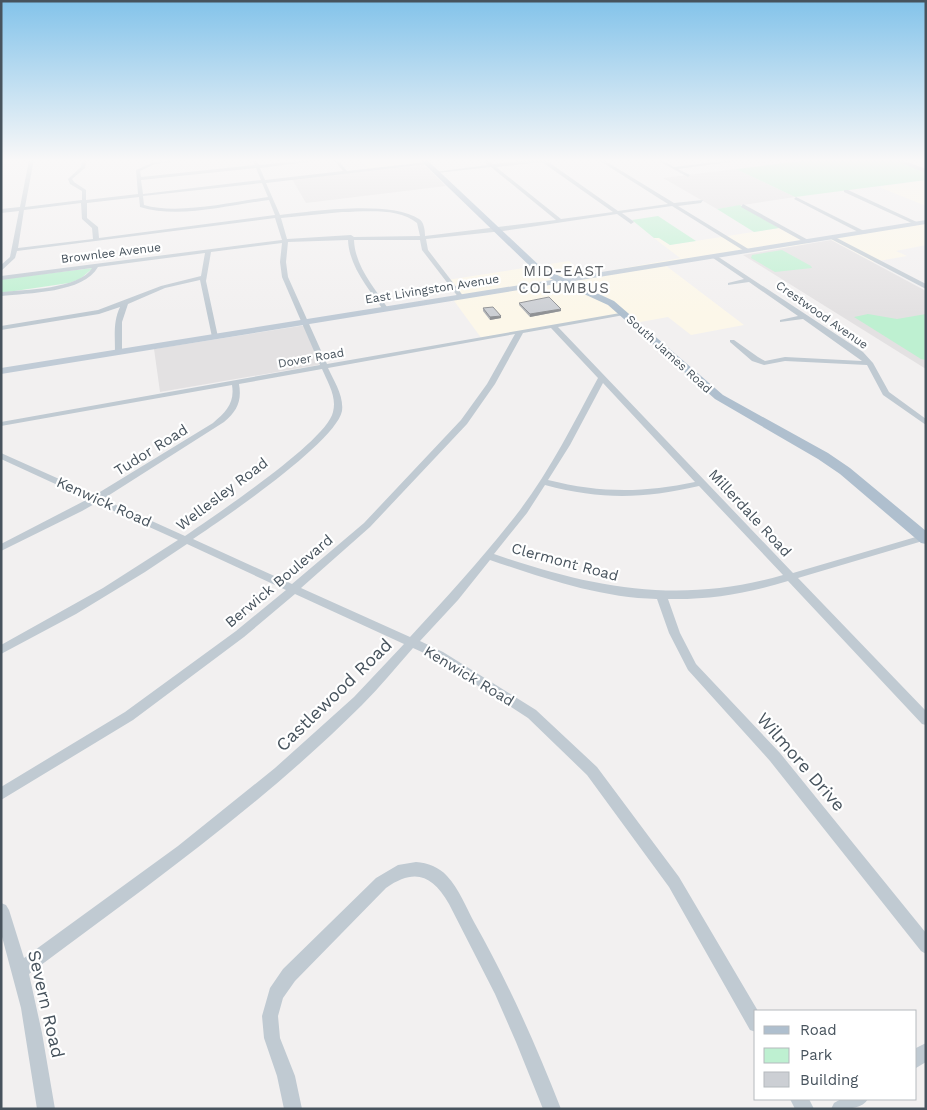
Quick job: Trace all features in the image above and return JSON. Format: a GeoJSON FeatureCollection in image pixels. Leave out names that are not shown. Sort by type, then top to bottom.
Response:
{"type":"FeatureCollection","features":[{"type":"Feature","properties":{"kind":"main road","name":"South James Road"},"geometry":{"type":"LineString","coordinates":[[477,211],[539,270],[551,277],[601,297],[624,314],[719,398],[823,456],[845,471],[925,538]]}},
{"type":"Feature","properties":{"kind":"main road","name":"East Livingston Avenue"},"geometry":{"type":"LineString","coordinates":[[1,371],[922,223]]}},
{"type":"Feature","properties":{"kind":"street"},"geometry":{"type":"LineString","coordinates":[[1,269],[11,260],[22,211]]}},
{"type":"Feature","properties":{"kind":"street"},"geometry":{"type":"LineString","coordinates":[[84,211],[84,217],[95,226],[96,240]]}},
{"type":"Feature","properties":{"kind":"street","name":"Wellesley Road"},"geometry":{"type":"LineString","coordinates":[[1,650],[92,600],[187,539],[251,493],[327,431],[337,415],[338,398],[286,277],[283,262],[285,241],[276,211]]}},
{"type":"Feature","properties":{"kind":"street"},"geometry":{"type":"LineString","coordinates":[[14,250],[333,211]]}},
{"type":"Feature","properties":{"kind":"street"},"geometry":{"type":"LineString","coordinates":[[379,211],[408,215],[419,220],[423,226],[422,238],[425,250],[461,297]]}},
{"type":"Feature","properties":{"kind":"street"},"geometry":{"type":"LineString","coordinates":[[548,211],[559,220]]}},
{"type":"Feature","properties":{"kind":"street","name":"Brownlee Avenue"},"geometry":{"type":"LineString","coordinates":[[1,278],[285,241],[351,237],[422,238],[625,211]]}},
{"type":"Feature","properties":{"kind":"street"},"geometry":{"type":"LineString","coordinates":[[684,211],[748,251]]}},
{"type":"Feature","properties":{"kind":"street"},"geometry":{"type":"LineString","coordinates":[[752,211],[808,242]]}},
{"type":"Feature","properties":{"kind":"street"},"geometry":{"type":"LineString","coordinates":[[822,211],[864,232]]}},
{"type":"Feature","properties":{"kind":"street"},"geometry":{"type":"LineString","coordinates":[[893,211],[922,223]]}},
{"type":"Feature","properties":{"kind":"street"},"geometry":{"type":"LineString","coordinates":[[617,212],[631,222]]}},
{"type":"Feature","properties":{"kind":"street"},"geometry":{"type":"LineString","coordinates":[[351,237],[353,256],[386,310]]}},
{"type":"Feature","properties":{"kind":"street"},"geometry":{"type":"LineString","coordinates":[[833,238],[926,287]]}},
{"type":"Feature","properties":{"kind":"street"},"geometry":{"type":"LineString","coordinates":[[208,251],[204,278],[205,295],[215,337]]}},
{"type":"Feature","properties":{"kind":"street","name":"Crestwood Avenue"},"geometry":{"type":"LineString","coordinates":[[715,256],[851,347],[869,362],[886,394],[926,424]]}},
{"type":"Feature","properties":{"kind":"street"},"geometry":{"type":"LineString","coordinates":[[1,294],[79,282],[92,275],[96,266]]}},
{"type":"Feature","properties":{"kind":"street"},"geometry":{"type":"LineString","coordinates":[[1,328],[84,315],[126,304],[163,287],[204,278]]}},
{"type":"Feature","properties":{"kind":"street"},"geometry":{"type":"LineString","coordinates":[[730,284],[751,280]]}},
{"type":"Feature","properties":{"kind":"street"},"geometry":{"type":"LineString","coordinates":[[119,352],[118,316],[126,304]]}},
{"type":"Feature","properties":{"kind":"street","name":"Dover Road"},"geometry":{"type":"LineString","coordinates":[[1,424],[624,314]]}},
{"type":"Feature","properties":{"kind":"street"},"geometry":{"type":"LineString","coordinates":[[782,321],[805,316]]}},
{"type":"Feature","properties":{"kind":"street","name":"Millerdale Road"},"geometry":{"type":"LineString","coordinates":[[553,326],[926,720]]}},
{"type":"Feature","properties":{"kind":"street","name":"Berwick Boulevard"},"geometry":{"type":"LineString","coordinates":[[1,794],[129,716],[240,634],[295,589],[367,525],[464,422],[491,384],[520,332]]}},
{"type":"Feature","properties":{"kind":"street"},"geometry":{"type":"LineString","coordinates":[[732,341],[755,359],[764,363],[785,359],[869,362]]}},
{"type":"Feature","properties":{"kind":"street","name":"Castlewood Road"},"geometry":{"type":"LineString","coordinates":[[20,971],[183,852],[280,772],[358,700],[413,642],[489,556],[544,482],[602,377]]}},
{"type":"Feature","properties":{"kind":"street","name":"Tudor Road"},"geometry":{"type":"LineString","coordinates":[[1,548],[97,499],[226,418],[236,402],[235,382]]}},
{"type":"Feature","properties":{"kind":"street","name":"Kenwick Road"},"geometry":{"type":"LineString","coordinates":[[1,456],[413,642],[439,655],[532,714],[592,771],[674,882],[754,1021]]}},
{"type":"Feature","properties":{"kind":"street"},"geometry":{"type":"LineString","coordinates":[[544,482],[570,489],[619,495],[666,491],[702,483]]}},
{"type":"Feature","properties":{"kind":"street","name":"Clermont Road"},"geometry":{"type":"LineString","coordinates":[[489,556],[537,573],[584,586],[623,593],[662,596],[729,592],[790,577],[925,538]]}},
{"type":"Feature","properties":{"kind":"street","name":"Wilmore Drive"},"geometry":{"type":"LineString","coordinates":[[662,596],[668,620],[684,654],[692,666],[775,757],[926,946]]}},
{"type":"Feature","properties":{"kind":"street"},"geometry":{"type":"LineString","coordinates":[[293,1109],[286,1076],[272,1038],[270,1016],[276,994],[289,975],[381,883],[396,872],[414,868],[431,873],[445,884],[488,960],[513,1011],[552,1109]]}},
{"type":"Feature","properties":{"kind":"street","name":"Severn Road"},"geometry":{"type":"LineString","coordinates":[[1,910],[20,971],[40,1060],[46,1109]]}},
{"type":"Feature","properties":{"kind":"street"},"geometry":{"type":"LineString","coordinates":[[840,1109],[857,1100]]}},
{"type":"Feature","properties":{"kind":"shaded area"},"geometry":{"type":"Polygon","coordinates":[[[926,222],[926,245],[896,251],[907,256],[873,262],[828,238],[926,222]]]}},
{"type":"Feature","properties":{"kind":"shaded area"},"geometry":{"type":"Polygon","coordinates":[[[779,228],[808,244],[665,265],[744,325],[691,335],[668,317],[635,323],[623,313],[482,339],[452,298],[460,297],[447,280],[569,261],[586,275],[680,258],[654,238],[659,238],[670,245],[779,228]]]}},
{"type":"Feature","properties":{"kind":"shaded area"},"geometry":{"type":"Polygon","coordinates":[[[831,240],[926,291],[926,369],[743,255],[831,240]]]}},
{"type":"Feature","properties":{"kind":"shaded area"},"geometry":{"type":"Polygon","coordinates":[[[304,326],[320,364],[318,365],[160,392],[154,349],[304,326]]]}},
{"type":"Feature","properties":{"kind":"green space"},"geometry":{"type":"Polygon","coordinates":[[[720,211],[750,211],[779,228],[754,232],[720,211]]]}},
{"type":"Feature","properties":{"kind":"green space"},"geometry":{"type":"Polygon","coordinates":[[[658,216],[696,241],[670,245],[659,238],[654,238],[632,220],[658,216]]]}},
{"type":"Feature","properties":{"kind":"green space"},"geometry":{"type":"Polygon","coordinates":[[[782,250],[812,268],[775,272],[751,258],[752,255],[782,250]]]}},
{"type":"Feature","properties":{"kind":"green space"},"geometry":{"type":"Polygon","coordinates":[[[93,268],[80,279],[69,283],[1,293],[1,279],[93,268]]]}},
{"type":"Feature","properties":{"kind":"green space"},"geometry":{"type":"Polygon","coordinates":[[[868,314],[897,319],[926,314],[926,360],[921,359],[854,317],[868,314]]]}},
{"type":"Feature","properties":{"kind":"building"},"geometry":{"type":"Polygon","coordinates":[[[549,297],[561,309],[530,314],[519,303],[549,297]]]}},
{"type":"Feature","properties":{"kind":"building"},"geometry":{"type":"Polygon","coordinates":[[[493,307],[501,316],[490,317],[483,308],[493,307]]]}},
{"type":"Feature","properties":{"kind":"district","name":"MID-EAST COLUMBUS"},"geometry":{"type":"Point","coordinates":[564,280]}}]}
